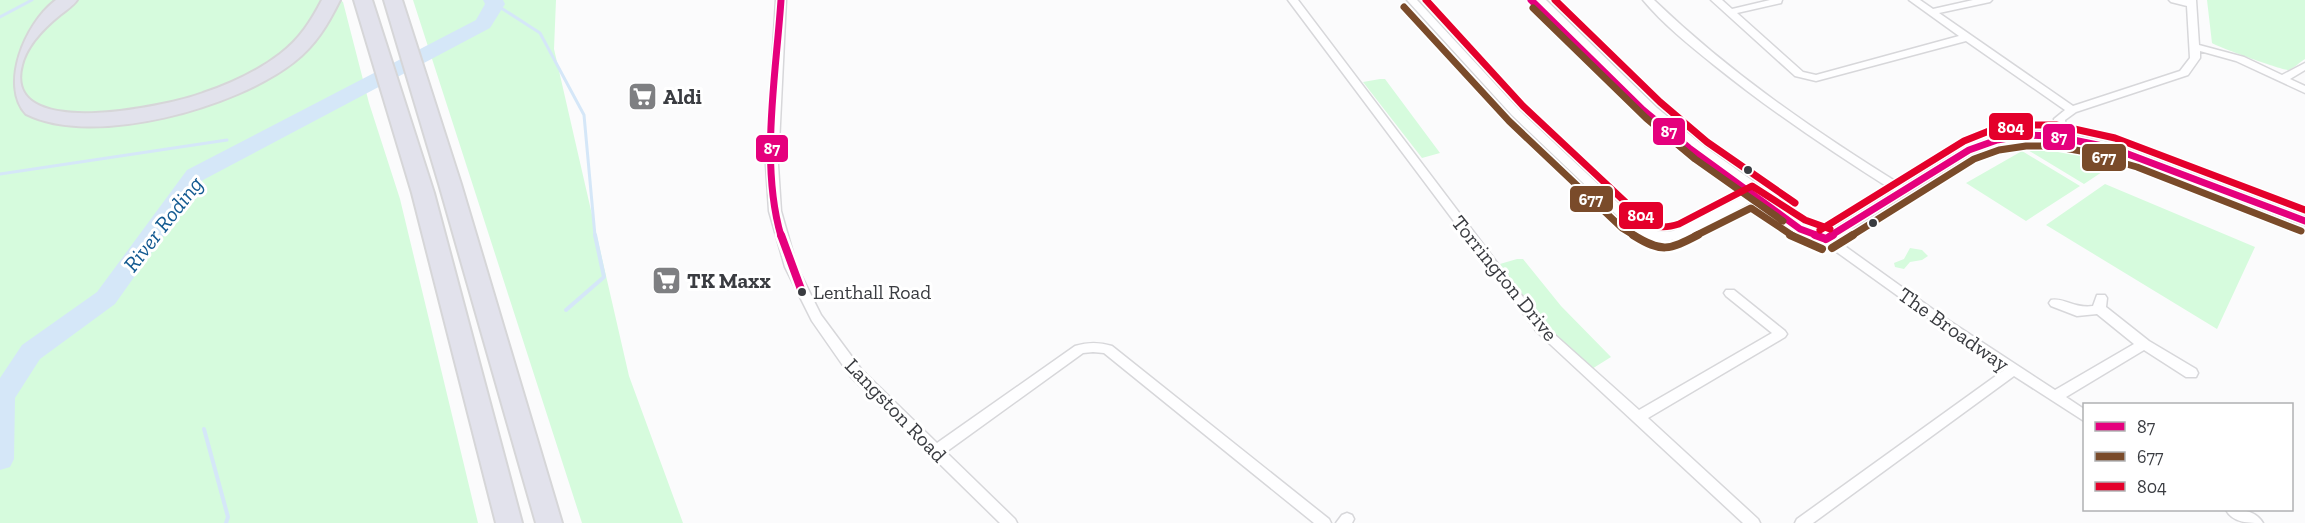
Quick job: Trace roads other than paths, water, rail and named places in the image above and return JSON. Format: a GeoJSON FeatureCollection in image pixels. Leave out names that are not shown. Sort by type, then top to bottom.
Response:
{"type":"FeatureCollection","features":[{"type":"Feature","properties":{"kind":"highway"},"geometry":{"type":"LineString","coordinates":[[68,0],[40,21],[20,41],[9,63],[7,80],[13,94],[32,110],[51,116],[93,121],[138,117],[177,108],[212,97],[246,82],[274,67],[302,45],[323,18],[330,0]]}},
{"type":"Feature","properties":{"kind":"highway"},"geometry":{"type":"LineString","coordinates":[[363,0],[423,193],[509,523]]}},
{"type":"Feature","properties":{"kind":"highway"},"geometry":{"type":"LineString","coordinates":[[393,0],[420,84],[549,523]]}},
{"type":"Feature","properties":{"kind":"street","name":"Langston Road"},"geometry":{"type":"LineString","coordinates":[[781,0],[772,165],[775,211],[791,267],[816,318],[847,362],[935,452],[1010,523]]}},
{"type":"Feature","properties":{"kind":"street","name":"Torrington Drive"},"geometry":{"type":"LineString","coordinates":[[1293,0],[1541,329],[1753,523]]}},
{"type":"Feature","properties":{"kind":"street"},"geometry":{"type":"LineString","coordinates":[[1412,0],[1516,113],[1620,212],[1649,234],[1661,239],[1676,235],[1757,194]]}},
{"type":"Feature","properties":{"kind":"street","name":"The Broadway"},"geometry":{"type":"LineString","coordinates":[[1531,0],[1643,110],[1757,194]]}},
{"type":"Feature","properties":{"kind":"street","name":"The Broadway"},"geometry":{"type":"LineString","coordinates":[[1540,0],[1653,110],[1800,229],[1826,239],[2013,370],[2083,415]]}},
{"type":"Feature","properties":{"kind":"street"},"geometry":{"type":"LineString","coordinates":[[1648,0],[1703,52],[1748,87],[1831,147],[1901,190]]}},
{"type":"Feature","properties":{"kind":"street"},"geometry":{"type":"LineString","coordinates":[[1716,0],[1799,74],[1816,78],[1968,37]]}},
{"type":"Feature","properties":{"kind":"street"},"geometry":{"type":"LineString","coordinates":[[1914,0],[2072,110]]}},
{"type":"Feature","properties":{"kind":"street"},"geometry":{"type":"LineString","coordinates":[[1931,12],[1987,0]]}},
{"type":"Feature","properties":{"kind":"street"},"geometry":{"type":"LineString","coordinates":[[2061,136],[2059,119],[2072,110],[2184,73],[2195,58],[2192,2],[2174,0]]}},
{"type":"Feature","properties":{"kind":"street"},"geometry":{"type":"LineString","coordinates":[[1730,12],[1778,1]]}},
{"type":"Feature","properties":{"kind":"street"},"geometry":{"type":"LineString","coordinates":[[2196,46],[2240,59],[2305,90]]}},
{"type":"Feature","properties":{"kind":"street"},"geometry":{"type":"LineString","coordinates":[[2283,79],[2305,66]]}},
{"type":"Feature","properties":{"kind":"street"},"geometry":{"type":"LineString","coordinates":[[1826,239],[1901,190],[1976,146],[2024,136],[2061,136],[2122,151],[2305,221]]}},
{"type":"Feature","properties":{"kind":"street"},"geometry":{"type":"LineString","coordinates":[[1637,418],[1781,334],[1730,293]]}},
{"type":"Feature","properties":{"kind":"street"},"geometry":{"type":"LineString","coordinates":[[2055,303],[2076,312],[2092,312],[2100,303],[2144,344],[2191,373]]}},
{"type":"Feature","properties":{"kind":"street"},"geometry":{"type":"LineString","coordinates":[[2055,397],[2144,344]]}},
{"type":"Feature","properties":{"kind":"street"},"geometry":{"type":"LineString","coordinates":[[935,452],[1080,350],[1100,348],[1107,350],[1324,523]]}},
{"type":"Feature","properties":{"kind":"street"},"geometry":{"type":"LineString","coordinates":[[1802,523],[2013,370]]}},
{"type":"Feature","properties":{"kind":"waterway"},"geometry":{"type":"LineString","coordinates":[[0,17],[32,0]]}},
{"type":"Feature","properties":{"kind":"waterway","name":"River Roding"},"geometry":{"type":"LineString","coordinates":[[0,459],[2,397],[31,352],[106,298],[195,175],[483,24],[495,4],[493,0]]}},
{"type":"Feature","properties":{"kind":"waterway"},"geometry":{"type":"LineString","coordinates":[[495,4],[540,33],[584,115],[595,236]]}},
{"type":"Feature","properties":{"kind":"waterway"},"geometry":{"type":"LineString","coordinates":[[0,174],[227,140]]}},
{"type":"Feature","properties":{"kind":"waterway"},"geometry":{"type":"LineString","coordinates":[[566,310],[604,277],[595,235]]}},
{"type":"Feature","properties":{"kind":"waterway"},"geometry":{"type":"LineString","coordinates":[[204,429],[228,517],[226,523]]}},
{"type":"Feature","properties":{"kind":"place","name":"Aldi"},"geometry":{"type":"Point","coordinates":[642,96]}},
{"type":"Feature","properties":{"kind":"place","name":"TK Maxx"},"geometry":{"type":"Point","coordinates":[666,280]}},
{"type":"Feature","properties":{"kind":"place","name":"Lenthall Road"},"geometry":{"type":"Point","coordinates":[802,292]}}]}
